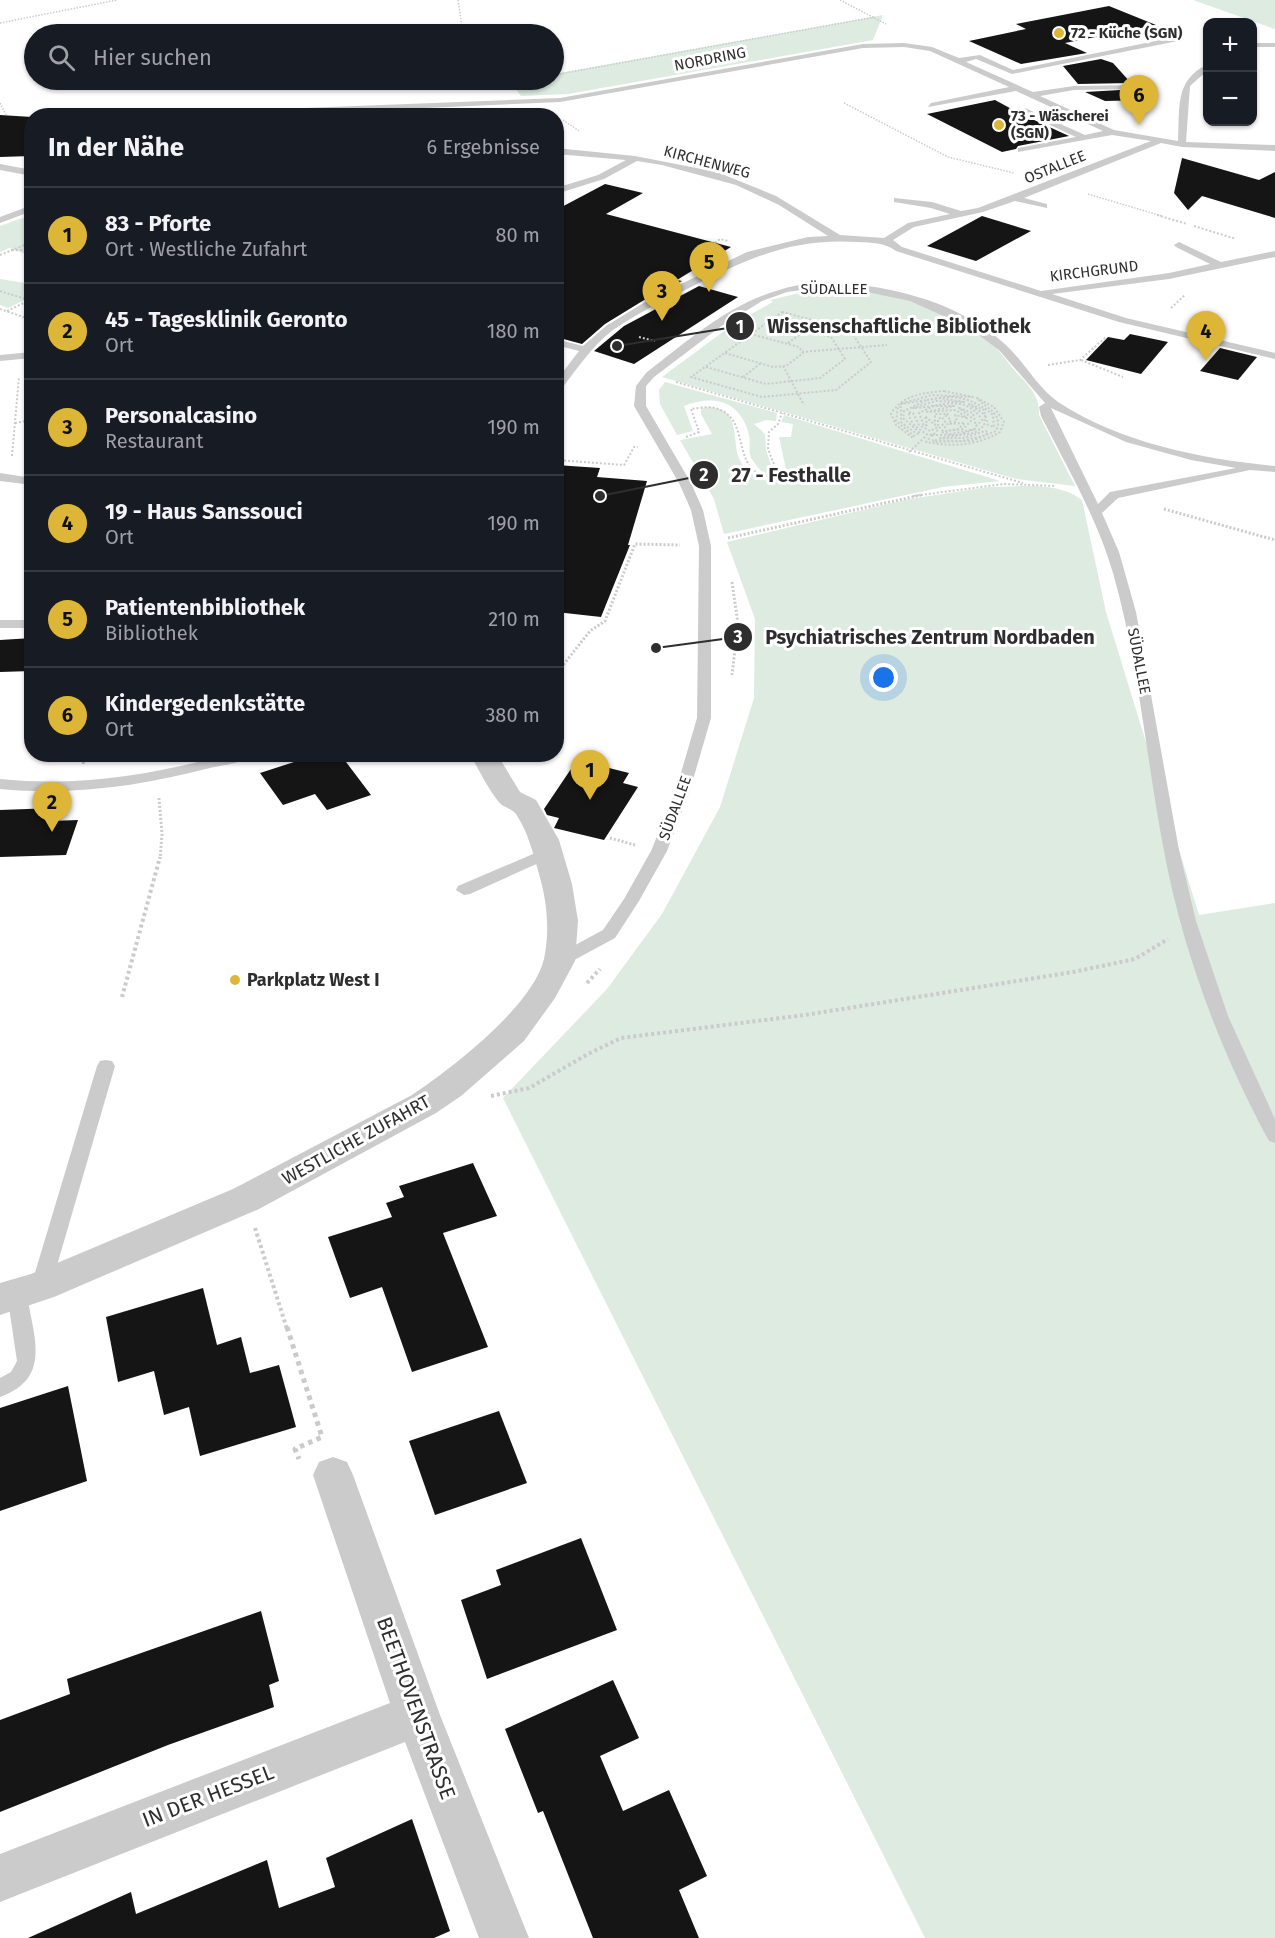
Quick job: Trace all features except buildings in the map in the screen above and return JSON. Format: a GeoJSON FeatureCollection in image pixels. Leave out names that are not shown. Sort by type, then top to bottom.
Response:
{"type":"FeatureCollection","features":[{"type":"Feature","properties":{"kind":"street"},"geometry":{"type":"LineString","coordinates":[[488,762],[510,798],[507,810],[522,840],[546,852]]}},
{"type":"Feature","properties":{"kind":"street","name":"WESTLICHE ZUFAHRT"},"geometry":{"type":"LineString","coordinates":[[19,1293],[246,1200],[394,1122],[449,1087],[512,1033],[544,990],[559,961],[563,921],[557,884],[546,852]]}},
{"type":"Feature","properties":{"kind":"street","name":"BEETHOVENSTRASSE"},"geometry":{"type":"LineString","coordinates":[[333,1475],[417,1714],[504,1938]]}},
{"type":"Feature","properties":{"kind":"street","name":"IN DER HESSEL"},"geometry":{"type":"LineString","coordinates":[[0,1878],[417,1714]]}},
{"type":"Feature","properties":{"kind":"lane"},"geometry":{"type":"LineString","coordinates":[[966,52],[1012,72],[1180,38]]}},
{"type":"Feature","properties":{"kind":"lane","name":"NORDRING"},"geometry":{"type":"LineString","coordinates":[[356,108],[560,100],[863,46],[904,45],[932,49],[1112,132],[1160,141]]}},
{"type":"Feature","properties":{"kind":"lane"},"geometry":{"type":"LineString","coordinates":[[1257,45],[1275,45]]}},
{"type":"Feature","properties":{"kind":"lane"},"geometry":{"type":"LineString","coordinates":[[957,61],[977,57]]}},
{"type":"Feature","properties":{"kind":"lane"},"geometry":{"type":"LineString","coordinates":[[1182,144],[1186,86],[1190,79],[1203,70]]}},
{"type":"Feature","properties":{"kind":"lane"},"geometry":{"type":"LineString","coordinates":[[1032,96],[1074,88],[1134,87]]}},
{"type":"Feature","properties":{"kind":"lane"},"geometry":{"type":"LineString","coordinates":[[931,105],[1017,88]]}},
{"type":"Feature","properties":{"kind":"lane"},"geometry":{"type":"LineString","coordinates":[[1025,110],[1083,137]]}},
{"type":"Feature","properties":{"kind":"lane"},"geometry":{"type":"LineString","coordinates":[[1021,150],[1112,132]]}},
{"type":"Feature","properties":{"kind":"lane","name":"OSTALLEE"},"geometry":{"type":"LineString","coordinates":[[889,242],[888,237],[903,228],[1015,198],[1160,141],[1275,148]]}},
{"type":"Feature","properties":{"kind":"lane","name":"KIRCHENWEG"},"geometry":{"type":"LineString","coordinates":[[564,152],[634,159],[735,181],[764,193],[838,238]]}},
{"type":"Feature","properties":{"kind":"lane"},"geometry":{"type":"LineString","coordinates":[[564,188],[600,177],[634,159]]}},
{"type":"Feature","properties":{"kind":"lane"},"geometry":{"type":"LineString","coordinates":[[2,168],[24,172]]}},
{"type":"Feature","properties":{"kind":"lane"},"geometry":{"type":"LineString","coordinates":[[1015,198],[1044,206]]}},
{"type":"Feature","properties":{"kind":"lane"},"geometry":{"type":"LineString","coordinates":[[897,200],[932,205],[960,214]]}},
{"type":"Feature","properties":{"kind":"lane"},"geometry":{"type":"LineString","coordinates":[[0,220],[24,211]]}},
{"type":"Feature","properties":{"kind":"lane","name":"KIRCHGRUND"},"geometry":{"type":"LineString","coordinates":[[564,379],[586,350],[610,328],[654,301],[750,254],[785,243],[838,238],[889,242],[899,249],[1042,293],[1169,276],[1211,265],[1275,254]]}},
{"type":"Feature","properties":{"kind":"lane"},"geometry":{"type":"LineString","coordinates":[[1179,245],[1211,265]]}},
{"type":"Feature","properties":{"kind":"lane"},"geometry":{"type":"LineString","coordinates":[[939,261],[952,254]]}},
{"type":"Feature","properties":{"kind":"lane","name":"SÜDALLEE"},"geometry":{"type":"LineString","coordinates":[[559,961],[609,934],[632,902],[659,851],[683,790],[704,718],[705,546],[697,510],[685,483],[640,405],[641,386],[650,375],[686,348],[759,298],[794,288],[859,287],[885,291],[932,306],[969,324],[996,341],[1053,403],[1045,407],[1047,416],[1087,492],[1119,571],[1137,641],[1180,890],[1219,1014],[1275,1136]]}},
{"type":"Feature","properties":{"kind":"lane"},"geometry":{"type":"LineString","coordinates":[[1042,293],[1151,328],[1275,356]]}},
{"type":"Feature","properties":{"kind":"lane"},"geometry":{"type":"LineString","coordinates":[[564,344],[586,350]]}},
{"type":"Feature","properties":{"kind":"lane"},"geometry":{"type":"LineString","coordinates":[[0,358],[24,356]]}},
{"type":"Feature","properties":{"kind":"lane"},"geometry":{"type":"LineString","coordinates":[[1053,403],[1089,423],[1148,444],[1209,459],[1275,469]]}},
{"type":"Feature","properties":{"kind":"lane"},"geometry":{"type":"LineString","coordinates":[[1096,512],[1114,495],[1177,481],[1262,468]]}},
{"type":"Feature","properties":{"kind":"lane"},"geometry":{"type":"LineString","coordinates":[[3,478],[24,481]]}},
{"type":"Feature","properties":{"kind":"lane"},"geometry":{"type":"LineString","coordinates":[[0,624],[24,624]]}},
{"type":"Feature","properties":{"kind":"lane"},"geometry":{"type":"LineString","coordinates":[[0,784],[78,785],[157,777],[216,762]]}},
{"type":"Feature","properties":{"kind":"lane"},"geometry":{"type":"LineString","coordinates":[[464,890],[546,852]]}},
{"type":"Feature","properties":{"kind":"lane"},"geometry":{"type":"LineString","coordinates":[[0,1388],[18,1378],[27,1361],[19,1293],[106,1066]]}},
{"type":"Feature","properties":{"kind":"path"},"geometry":{"type":"LineString","coordinates":[[0,24],[117,0]]}},
{"type":"Feature","properties":{"kind":"path"},"geometry":{"type":"LineString","coordinates":[[458,0],[462,24]]}},
{"type":"Feature","properties":{"kind":"path"},"geometry":{"type":"LineString","coordinates":[[840,0],[903,35],[904,45]]}},
{"type":"Feature","properties":{"kind":"path"},"geometry":{"type":"LineString","coordinates":[[564,73],[875,18]]}},
{"type":"Feature","properties":{"kind":"path"},"geometry":{"type":"LineString","coordinates":[[0,102],[6,115]]}},
{"type":"Feature","properties":{"kind":"path"},"geometry":{"type":"LineString","coordinates":[[0,255],[24,245]]}},
{"type":"Feature","properties":{"kind":"path"},"geometry":{"type":"LineString","coordinates":[[11,250],[24,251]]}},
{"type":"Feature","properties":{"kind":"path"},"geometry":{"type":"LineString","coordinates":[[1151,328],[1197,284],[1211,265]]}},
{"type":"Feature","properties":{"kind":"path"},"geometry":{"type":"LineString","coordinates":[[0,291],[24,298]]}},
{"type":"Feature","properties":{"kind":"path"},"geometry":{"type":"LineString","coordinates":[[6,311],[24,303]]}},
{"type":"Feature","properties":{"kind":"path"},"geometry":{"type":"LineString","coordinates":[[0,309],[24,317]]}},
{"type":"Feature","properties":{"kind":"path"},"geometry":{"type":"LineString","coordinates":[[782,312],[850,330],[872,362],[836,390],[762,397],[691,376],[770,320],[782,312]]}},
{"type":"Feature","properties":{"kind":"path"},"geometry":{"type":"LineString","coordinates":[[705,366],[766,384],[820,378],[845,359],[831,337],[770,320]]}},
{"type":"Feature","properties":{"kind":"path"},"geometry":{"type":"LineString","coordinates":[[1080,360],[1123,320]]}},
{"type":"Feature","properties":{"kind":"path"},"geometry":{"type":"LineString","coordinates":[[610,328],[686,348]]}},
{"type":"Feature","properties":{"kind":"path"},"geometry":{"type":"LineString","coordinates":[[788,344],[806,330]]}},
{"type":"Feature","properties":{"kind":"path"},"geometry":{"type":"LineString","coordinates":[[751,334],[799,347],[802,352]]}},
{"type":"Feature","properties":{"kind":"path"},"geometry":{"type":"LineString","coordinates":[[724,353],[761,363],[783,366],[802,352],[887,345]]}},
{"type":"Feature","properties":{"kind":"path"},"geometry":{"type":"LineString","coordinates":[[1020,369],[1080,360],[1123,377]]}},
{"type":"Feature","properties":{"kind":"path"},"geometry":{"type":"LineString","coordinates":[[742,377],[761,363]]}},
{"type":"Feature","properties":{"kind":"path"},"geometry":{"type":"LineString","coordinates":[[783,366],[804,405]]}},
{"type":"Feature","properties":{"kind":"path"},"geometry":{"type":"LineString","coordinates":[[3,478],[10,473],[24,368]]}},
{"type":"Feature","properties":{"kind":"path"},"geometry":{"type":"LineString","coordinates":[[650,375],[909,452],[1027,484],[1087,492]]}},
{"type":"Feature","properties":{"kind":"path"},"geometry":{"type":"LineString","coordinates":[[933,435],[928,435],[914,425],[909,418],[909,412],[913,413],[918,425],[930,431],[938,427],[939,417],[942,417],[945,422],[933,435],[926,440],[926,442],[951,445],[984,441],[1000,432],[1004,427],[1002,416],[994,406],[977,398],[994,411],[999,427],[988,436],[948,443],[933,440],[962,441],[986,435],[988,432],[956,439],[940,438],[974,433],[984,426],[985,415],[969,404],[984,410],[989,417],[988,425],[994,427],[993,415],[979,403],[949,396],[900,404],[932,395],[973,397],[956,392],[928,394],[897,401],[891,410],[891,418],[896,428],[913,438],[914,436],[896,421],[898,407],[901,407],[901,422],[917,434],[920,433],[903,418],[904,411],[916,402],[931,399],[962,400],[964,402],[936,400],[914,408],[915,410],[939,402],[960,404],[974,410],[981,417],[981,423],[976,426],[973,413],[959,408],[971,417],[972,421],[963,429],[946,431],[958,429],[965,423],[950,424],[957,421],[955,415],[967,418],[956,410],[927,412],[938,408],[953,408],[951,405],[924,409],[919,413],[924,426],[927,425],[925,416],[932,425],[935,425],[935,414],[948,414],[945,415],[951,420],[940,432],[951,434],[975,429],[959,435],[933,435]]}},
{"type":"Feature","properties":{"kind":"path"},"geometry":{"type":"LineString","coordinates":[[683,437],[699,432],[691,409],[709,404],[728,412],[735,421],[742,454],[758,475],[765,479],[776,479],[779,477],[768,449],[769,432],[778,424],[782,413]]}},
{"type":"Feature","properties":{"kind":"path"},"geometry":{"type":"LineString","coordinates":[[15,423],[24,421]]}},
{"type":"Feature","properties":{"kind":"path"},"geometry":{"type":"LineString","coordinates":[[909,452],[928,435]]}},
{"type":"Feature","properties":{"kind":"path"},"geometry":{"type":"LineString","coordinates":[[564,461],[619,465]]}},
{"type":"Feature","properties":{"kind":"path"},"geometry":{"type":"LineString","coordinates":[[564,664],[590,631],[606,621],[635,544],[705,546],[907,497],[982,485],[1027,484]]}},
{"type":"Feature","properties":{"kind":"path"},"geometry":{"type":"LineString","coordinates":[[1114,495],[1275,540]]}},
{"type":"Feature","properties":{"kind":"path"},"geometry":{"type":"LineString","coordinates":[[721,541],[730,572],[738,624],[731,682]]}},
{"type":"Feature","properties":{"kind":"path"},"geometry":{"type":"LineString","coordinates":[[122,998],[160,861],[162,834],[157,777]]}},
{"type":"Feature","properties":{"kind":"path"},"geometry":{"type":"LineString","coordinates":[[610,838],[634,844]]}},
{"type":"Feature","properties":{"kind":"path"},"geometry":{"type":"LineString","coordinates":[[449,1087],[487,1096],[516,1094],[549,1080],[601,1044],[621,1038],[804,1015],[1073,972],[1136,959],[1162,944],[1190,922]]}},
{"type":"Feature","properties":{"kind":"path"},"geometry":{"type":"LineString","coordinates":[[583,987],[602,966]]}},
{"type":"Feature","properties":{"kind":"path"},"geometry":{"type":"LineString","coordinates":[[246,1200],[322,1437],[295,1449],[304,1475],[333,1475]]}},
{"type":"Feature","properties":{"kind":"shaded area"},"geometry":{"type":"Polygon","coordinates":[[[1193,0],[1275,0],[1275,29],[1257,23],[1257,18],[1244,18],[1193,0]]]}},
{"type":"Feature","properties":{"kind":"shaded area"},"geometry":{"type":"Polygon","coordinates":[[[883,15],[873,40],[568,94],[521,96],[517,90],[564,90],[564,72],[883,15]]]}},
{"type":"Feature","properties":{"kind":"shaded area"},"geometry":{"type":"Polygon","coordinates":[[[24,217],[24,253],[9,248],[0,252],[0,226],[24,217]]]}},
{"type":"Feature","properties":{"kind":"shaded area"},"geometry":{"type":"Polygon","coordinates":[[[0,279],[24,283],[24,300],[8,308],[0,305],[0,279]]]}},
{"type":"Feature","properties":{"kind":"shaded area"},"geometry":{"type":"Polygon","coordinates":[[[816,289],[884,294],[929,306],[950,315],[989,340],[1032,391],[1038,402],[1039,415],[1075,486],[1016,479],[662,377],[735,323],[773,302],[770,300],[816,289]]]}},
{"type":"Feature","properties":{"kind":"shaded area"},"geometry":{"type":"Polygon","coordinates":[[[665,382],[777,413],[776,421],[766,420],[754,424],[765,434],[766,450],[775,477],[766,476],[751,458],[750,438],[745,424],[740,414],[725,403],[706,401],[684,406],[693,431],[677,435],[660,404],[659,390],[665,382]]]}},
{"type":"Feature","properties":{"kind":"shaded area"},"geometry":{"type":"Polygon","coordinates":[[[712,407],[724,411],[732,421],[741,463],[752,474],[766,480],[781,481],[788,478],[779,437],[791,437],[793,424],[781,422],[784,415],[1000,481],[943,487],[724,534],[714,499],[680,440],[712,434],[701,414],[701,408],[712,407]]]}},
{"type":"Feature","properties":{"kind":"shaded area"},"geometry":{"type":"Polygon","coordinates":[[[1037,486],[1061,490],[1082,500],[1106,612],[1199,915],[1275,903],[1275,1938],[925,1938],[503,1098],[607,989],[662,914],[720,807],[754,698],[755,619],[727,542],[909,499],[989,487],[1037,486]]]}},
{"type":"Feature","properties":{"kind":"place","name":"72 - Küche (SGN)"},"geometry":{"type":"Point","coordinates":[1059,33]}},
{"type":"Feature","properties":{"kind":"place","name":"73 - Wäscherei (SGN)"},"geometry":{"type":"Point","coordinates":[999,125]}},
{"type":"Feature","properties":{"kind":"place","name":"Kindergedenkstätte"},"geometry":{"type":"Point","coordinates":[1139,125]}},
{"type":"Feature","properties":{"kind":"place","name":"Patientenbibliothek"},"geometry":{"type":"Point","coordinates":[709,292]}},
{"type":"Feature","properties":{"kind":"place","name":"Personalcasino"},"geometry":{"type":"Point","coordinates":[662,321]}},
{"type":"Feature","properties":{"kind":"place","name":"Wissenschaftliche Bibliothek"},"geometry":{"type":"Point","coordinates":[617,346]}},
{"type":"Feature","properties":{"kind":"place","name":"19 - Haus Sanssouci"},"geometry":{"type":"Point","coordinates":[1206,361]}},
{"type":"Feature","properties":{"kind":"place","name":"27 - Festhalle"},"geometry":{"type":"Point","coordinates":[600,496]}},
{"type":"Feature","properties":{"kind":"place","name":"Psychiatrisches Zentrum Nordbaden"},"geometry":{"type":"Point","coordinates":[656,648]}},
{"type":"Feature","properties":{"kind":"place","name":"83 - Pforte"},"geometry":{"type":"Point","coordinates":[590,800]}},
{"type":"Feature","properties":{"kind":"place","name":"45 - Tagesklinik Geronto"},"geometry":{"type":"Point","coordinates":[52,832]}},
{"type":"Feature","properties":{"kind":"place","name":"Parkplatz West I"},"geometry":{"type":"Point","coordinates":[235,980]}}]}
